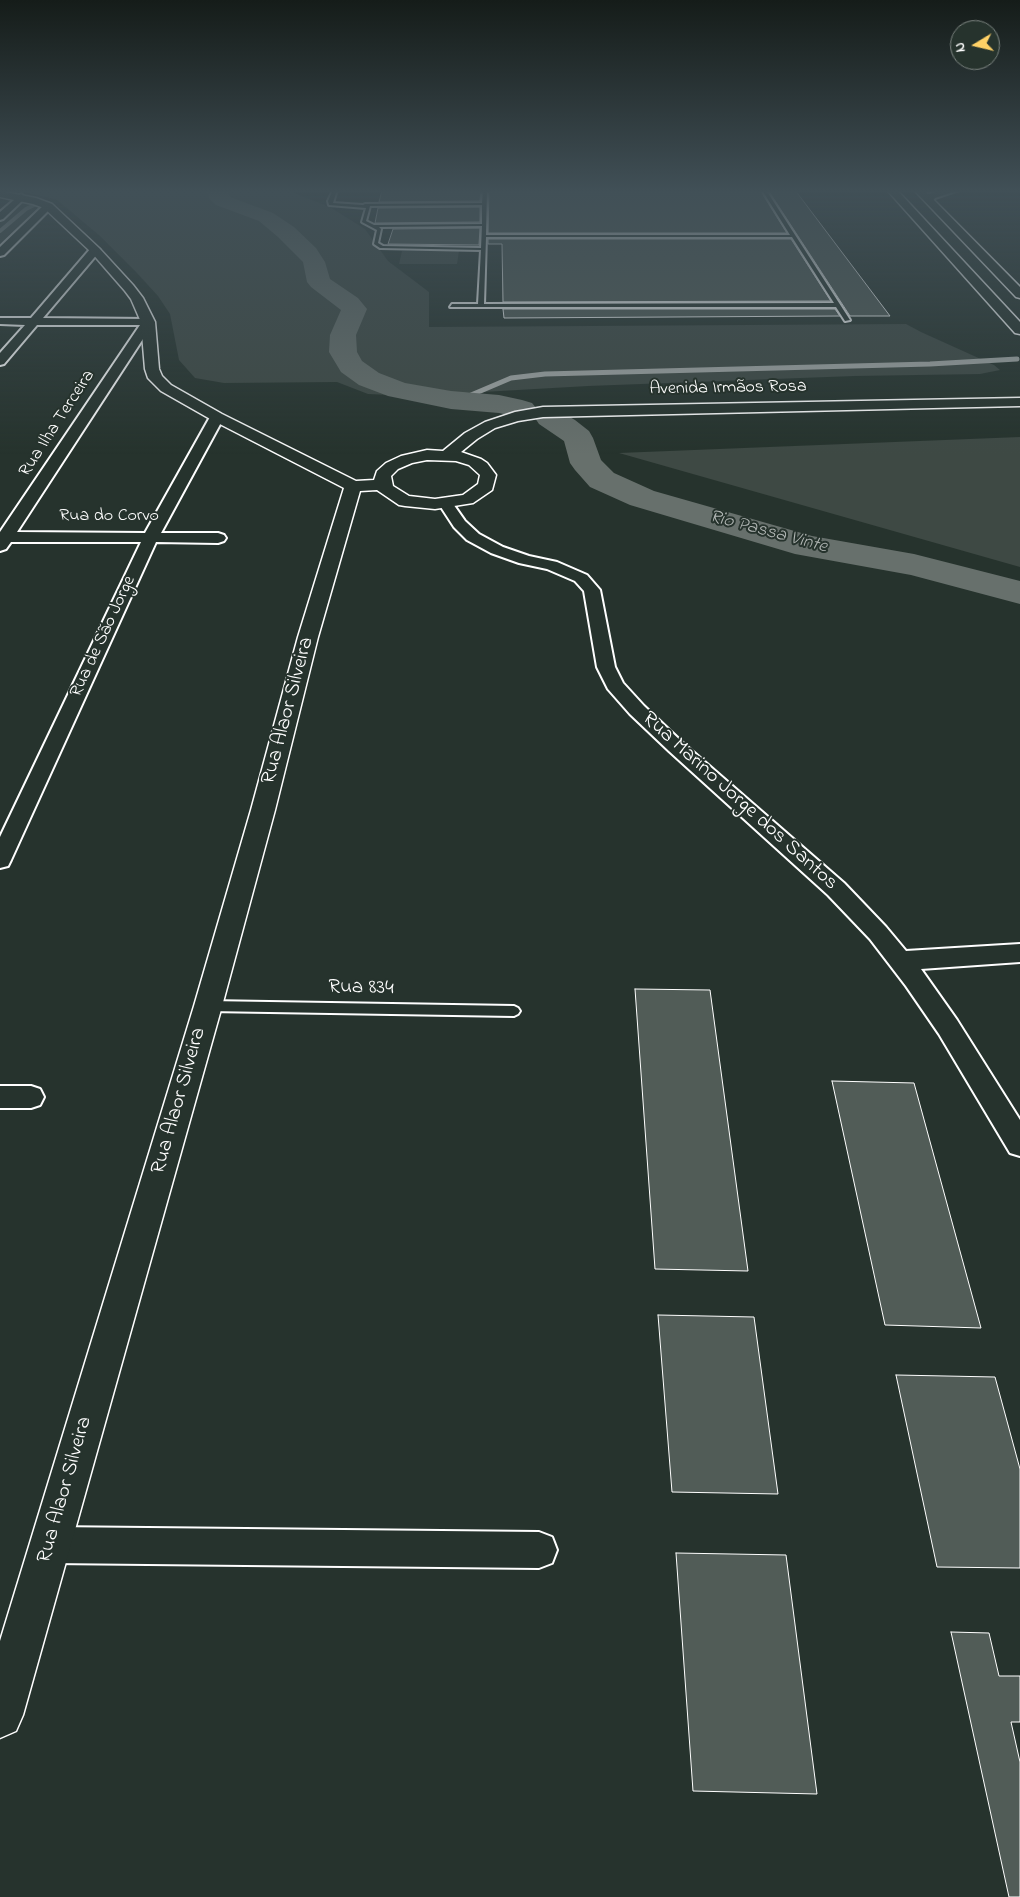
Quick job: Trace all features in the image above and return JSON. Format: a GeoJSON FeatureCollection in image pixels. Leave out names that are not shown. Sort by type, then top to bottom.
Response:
{"type":"FeatureCollection","features":[{"type":"Feature","properties":{"kind":"street"},"geometry":{"type":"LineString","coordinates":[[0,361],[71,279]]}},
{"type":"Feature","properties":{"kind":"street"},"geometry":{"type":"LineString","coordinates":[[120,279],[137,298],[148,322],[152,369],[155,378],[166,388],[218,417],[405,501],[424,504],[446,504]]}},
{"type":"Feature","properties":{"kind":"street"},"geometry":{"type":"LineString","coordinates":[[974,279],[1017,325]]}},
{"type":"Feature","properties":{"kind":"street"},"geometry":{"type":"LineString","coordinates":[[1005,279],[1020,294]]}},
{"type":"Feature","properties":{"kind":"street"},"geometry":{"type":"LineString","coordinates":[[0,322],[148,322]]}},
{"type":"Feature","properties":{"kind":"street","name":"Rua Ilha Terceira"},"geometry":{"type":"LineString","coordinates":[[2,540],[148,322]]}},
{"type":"Feature","properties":{"kind":"street","name":"Avenida Irmãos Rosa"},"geometry":{"type":"LineString","coordinates":[[448,455],[471,436],[490,425],[515,417],[551,411],[1020,402]]}},
{"type":"Feature","properties":{"kind":"street","name":"Rua de São Jorge"},"geometry":{"type":"LineString","coordinates":[[0,860],[151,537],[218,417]]}},
{"type":"Feature","properties":{"kind":"street","name":"Rua Alaor Silveira"},"geometry":{"type":"LineString","coordinates":[[0,1715],[208,1006],[266,800],[308,637],[368,485],[399,462],[422,456],[448,455],[467,459],[481,466],[488,475],[486,486],[475,495],[446,504]]}},
{"type":"Feature","properties":{"kind":"street","name":"Rua Marino Jorge dos Santos"},"geometry":{"type":"LineString","coordinates":[[446,504],[459,524],[473,536],[497,550],[526,560],[551,565],[581,578],[592,590],[606,667],[615,685],[637,710],[676,747],[836,889],[878,933],[901,961],[948,1027],[1020,1144]]}},
{"type":"Feature","properties":{"kind":"street","name":"Rua do Corvo"},"geometry":{"type":"LineString","coordinates":[[2,540],[151,537],[218,538]]}},
{"type":"Feature","properties":{"kind":"street"},"geometry":{"type":"LineString","coordinates":[[901,961],[1020,953]]}},
{"type":"Feature","properties":{"kind":"street"},"geometry":{"type":"LineString","coordinates":[[0,1097],[31,1097]]}},
{"type":"Feature","properties":{"kind":"street"},"geometry":{"type":"LineString","coordinates":[[50,1545],[539,1550]]}},
{"type":"Feature","properties":{"kind":"lane"},"geometry":{"type":"LineString","coordinates":[[481,306],[482,279]]}},
{"type":"Feature","properties":{"kind":"lane"},"geometry":{"type":"LineString","coordinates":[[820,279],[847,320]]}},
{"type":"Feature","properties":{"kind":"lane"},"geometry":{"type":"LineString","coordinates":[[452,306],[837,305]]}},
{"type":"Feature","properties":{"kind":"lane","name":"Rua 834"},"geometry":{"type":"LineString","coordinates":[[208,1006],[514,1012]]}},
{"type":"Feature","properties":{"kind":"shaded area"},"geometry":{"type":"Polygon","coordinates":[[[142,279],[411,279],[429,292],[429,327],[906,324],[994,365],[1000,370],[980,374],[854,376],[588,386],[412,396],[368,394],[337,382],[224,383],[195,378],[179,360],[170,314],[158,296],[142,279]]]}},
{"type":"Feature","properties":{"kind":"shaded area"},"geometry":{"type":"Polygon","coordinates":[[[1020,437],[1020,567],[619,453],[1020,437]]]}},
{"type":"Feature","properties":{"kind":"building"},"geometry":{"type":"Polygon","coordinates":[[[503,279],[817,279],[831,301],[503,302],[503,279]]]}},
{"type":"Feature","properties":{"kind":"building"},"geometry":{"type":"Polygon","coordinates":[[[826,279],[862,279],[890,316],[850,316],[826,279]]]}},
{"type":"Feature","properties":{"kind":"building"},"geometry":{"type":"Polygon","coordinates":[[[503,309],[835,309],[840,316],[504,318],[503,309]]]}},
{"type":"Feature","properties":{"kind":"building"},"geometry":{"type":"Polygon","coordinates":[[[635,989],[710,990],[748,1271],[655,1269],[635,989]]]}},
{"type":"Feature","properties":{"kind":"building"},"geometry":{"type":"Polygon","coordinates":[[[832,1081],[914,1083],[981,1328],[885,1325],[832,1081]]]}},
{"type":"Feature","properties":{"kind":"building"},"geometry":{"type":"Polygon","coordinates":[[[658,1315],[754,1317],[778,1494],[672,1492],[658,1315]]]}},
{"type":"Feature","properties":{"kind":"building"},"geometry":{"type":"Polygon","coordinates":[[[896,1375],[995,1377],[1020,1469],[1020,1568],[937,1567],[896,1375]]]}},
{"type":"Feature","properties":{"kind":"building"},"geometry":{"type":"Polygon","coordinates":[[[676,1553],[786,1555],[817,1794],[693,1791],[676,1553]]]}},
{"type":"Feature","properties":{"kind":"building"},"geometry":{"type":"Polygon","coordinates":[[[951,1632],[989,1633],[999,1676],[1020,1676],[1020,1722],[1011,1722],[1020,1762],[1020,1897],[1009,1897],[951,1632]]]}},
{"type":"Feature","properties":{"kind":"waterway","name":"Rio Passa Vinte"},"geometry":{"type":"LineString","coordinates":[[318,279],[319,282],[349,303],[354,309],[343,335],[343,352],[351,366],[369,379],[398,390],[451,400],[499,404],[522,409]]}},
{"type":"Feature","properties":{"kind":"waterway"},"geometry":{"type":"LineString","coordinates":[[451,400],[464,398],[511,378],[545,374],[930,364],[1017,359]]}},
{"type":"Feature","properties":{"kind":"waterway","name":"Rio Passa Vinte"},"geometry":{"type":"LineString","coordinates":[[550,418],[564,426],[578,438],[586,463],[602,480],[642,498],[808,546],[914,565],[1020,593]]}}]}
